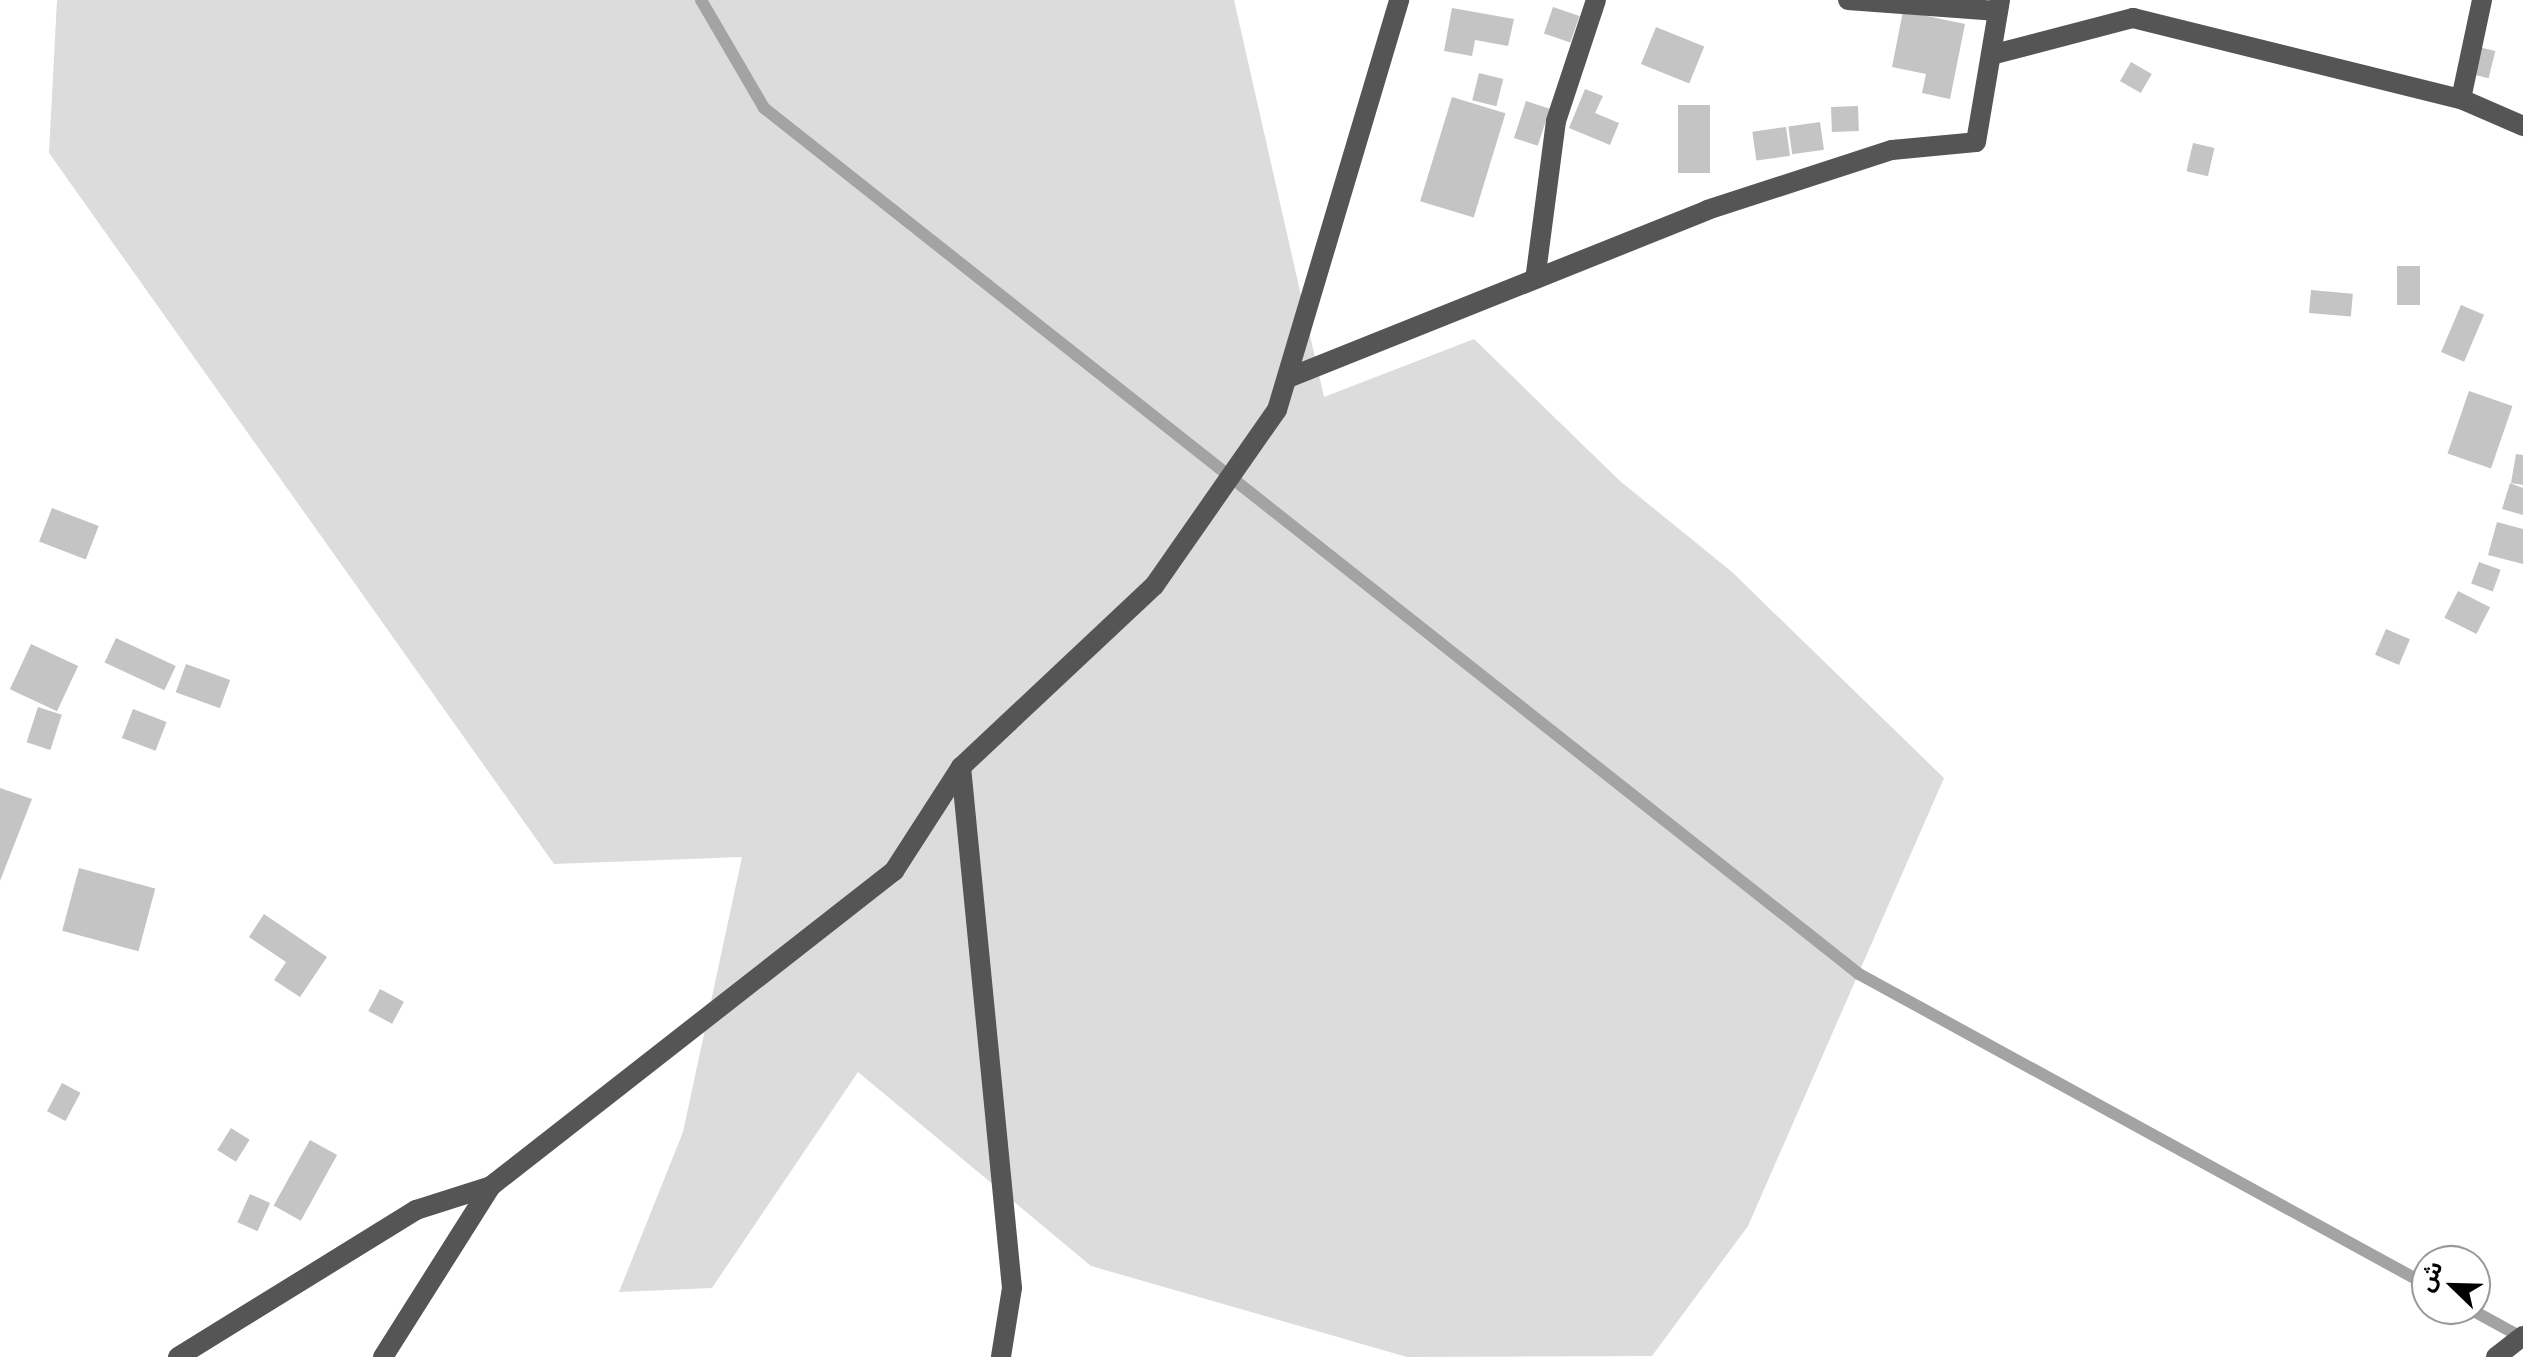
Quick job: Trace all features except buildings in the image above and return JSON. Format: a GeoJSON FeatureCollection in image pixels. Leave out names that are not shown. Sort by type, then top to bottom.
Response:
{"type":"FeatureCollection","features":[{"type":"Feature","properties":{"kind":"street"},"geometry":{"type":"LineString","coordinates":[[383,1357],[491,1186],[894,871],[961,767],[1154,586],[1277,410],[1399,0]]}},
{"type":"Feature","properties":{"kind":"street"},"geometry":{"type":"LineString","coordinates":[[1536,273],[1556,121],[1596,0]]}},
{"type":"Feature","properties":{"kind":"street"},"geometry":{"type":"LineString","coordinates":[[1288,378],[1536,273],[1892,150],[1976,142],[1999,5],[1848,0]]}},
{"type":"Feature","properties":{"kind":"street"},"geometry":{"type":"LineString","coordinates":[[2461,99],[2482,0]]}},
{"type":"Feature","properties":{"kind":"street"},"geometry":{"type":"LineString","coordinates":[[1991,55],[2137,9],[2461,99],[2523,126]]}},
{"type":"Feature","properties":{"kind":"street"},"geometry":{"type":"LineString","coordinates":[[961,767],[1012,1288],[1001,1357]]}},
{"type":"Feature","properties":{"kind":"street"},"geometry":{"type":"LineString","coordinates":[[178,1357],[416,1210],[491,1186]]}},
{"type":"Feature","properties":{"kind":"street"},"geometry":{"type":"LineString","coordinates":[[2496,1357],[2523,1336]]}},
{"type":"Feature","properties":{"kind":"shaded area"},"geometry":{"type":"Polygon","coordinates":[[[57,0],[1234,0],[1324,397],[1474,339],[1620,481],[1732,572],[1944,778],[1748,1226],[1652,1356],[1407,1357],[1091,1266],[858,1072],[712,1288],[619,1292],[683,1132],[742,857],[554,864],[49,153],[57,0]]]}},
{"type":"Feature","properties":{"kind":"waterway"},"geometry":{"type":"LineString","coordinates":[[701,0],[764,108],[1859,974],[2411,1276]]}},
{"type":"Feature","properties":{"kind":"waterway"},"geometry":{"type":"LineString","coordinates":[[2491,1320],[2523,1338]]}}]}
